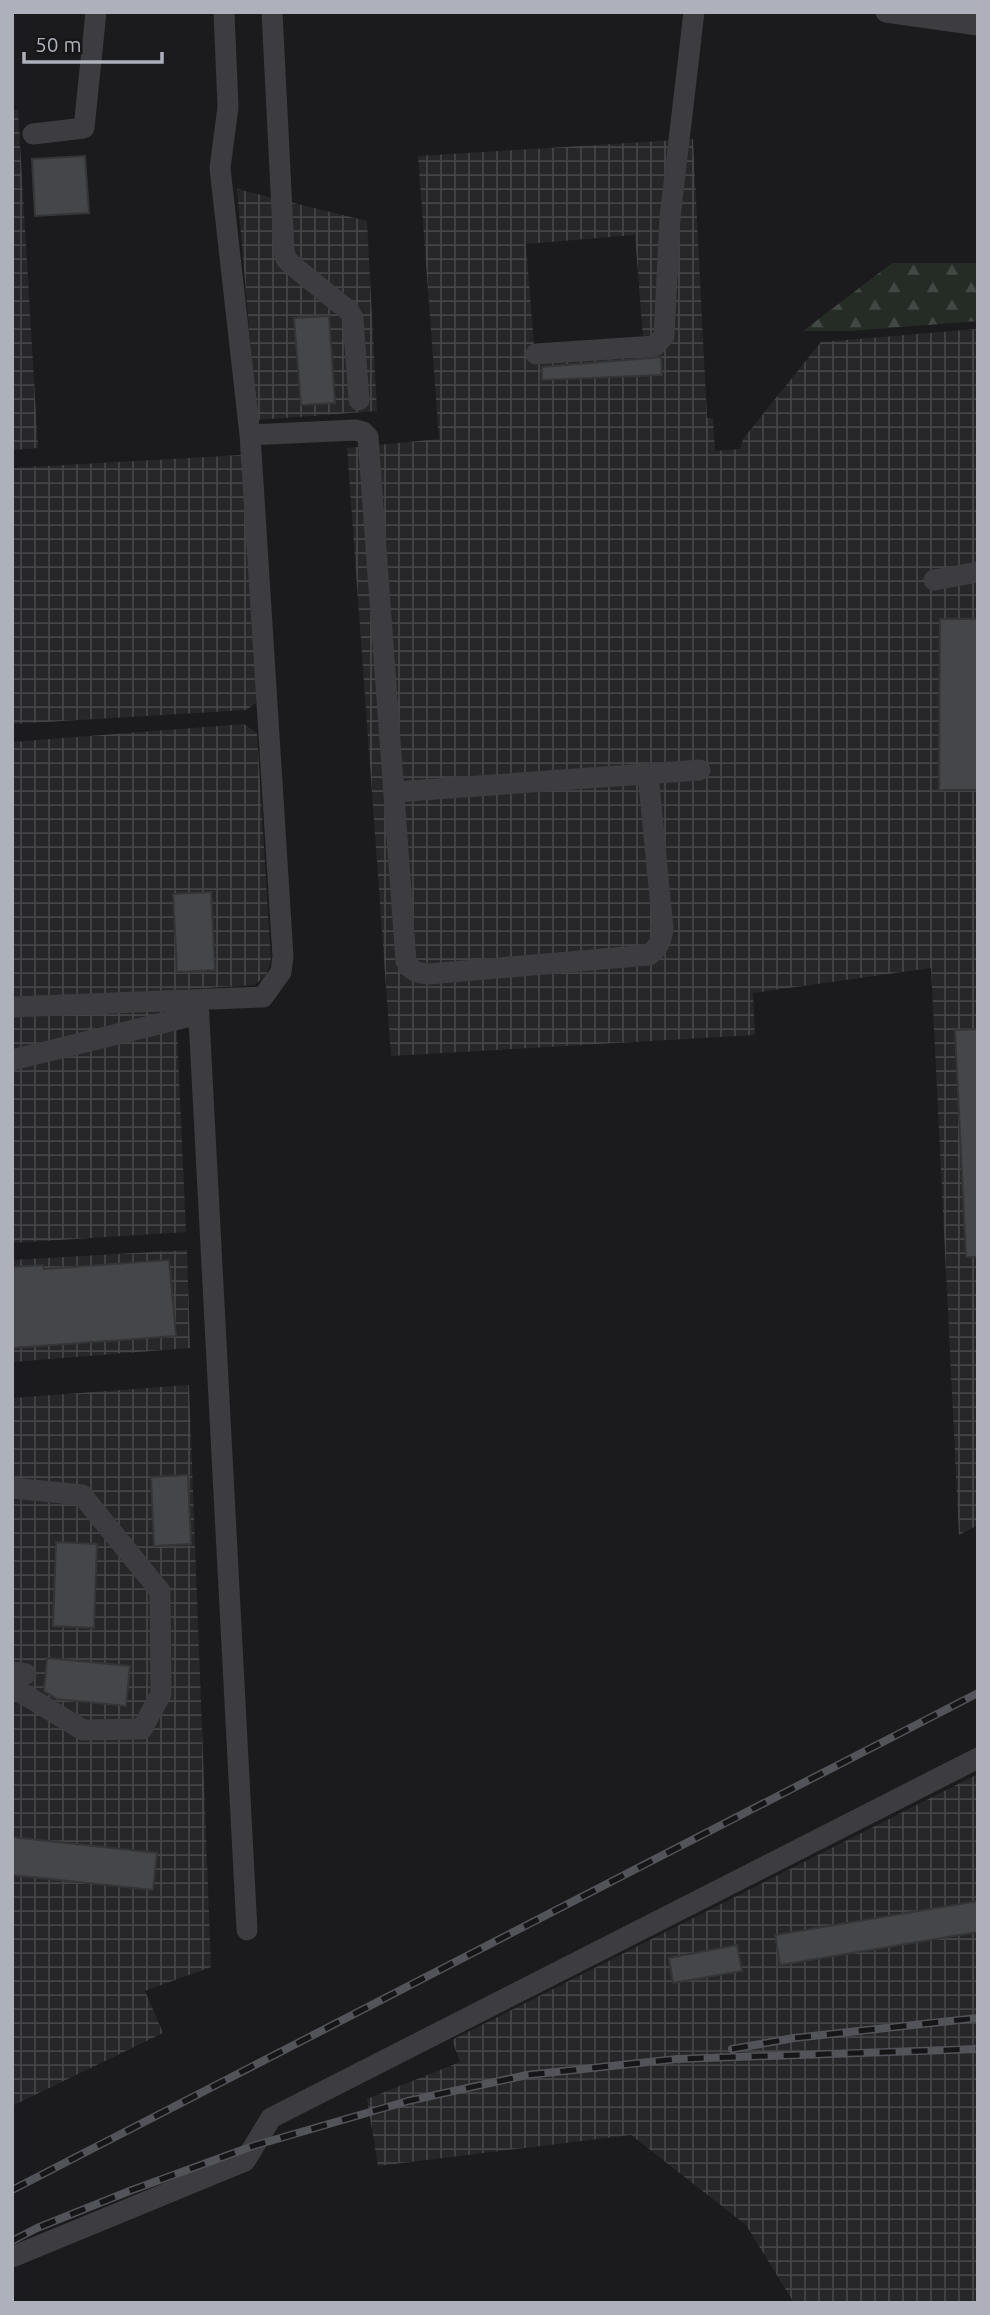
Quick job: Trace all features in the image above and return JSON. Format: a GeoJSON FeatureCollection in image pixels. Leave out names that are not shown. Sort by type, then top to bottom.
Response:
{"type":"FeatureCollection","features":[{"type":"Feature","properties":{"kind":"street"},"geometry":{"type":"LineString","coordinates":[[33,134],[84,128],[96,12]]}},
{"type":"Feature","properties":{"kind":"street"},"geometry":{"type":"LineString","coordinates":[[12,1060],[198,1007],[263,996],[281,972],[283,956],[250,435],[220,168],[228,107],[224,12]]}},
{"type":"Feature","properties":{"kind":"street"},"geometry":{"type":"LineString","coordinates":[[272,12],[286,259],[349,311],[353,318],[359,400]]}},
{"type":"Feature","properties":{"kind":"street"},"geometry":{"type":"LineString","coordinates":[[536,354],[655,346],[664,336],[670,216],[694,12]]}},
{"type":"Feature","properties":{"kind":"street"},"geometry":{"type":"LineString","coordinates":[[886,12],[916,14],[978,25]]}},
{"type":"Feature","properties":{"kind":"street"},"geometry":{"type":"LineString","coordinates":[[250,435],[355,430],[368,437],[406,961],[410,969],[429,974],[649,955],[657,949],[663,928],[648,774]]}},
{"type":"Feature","properties":{"kind":"street"},"geometry":{"type":"LineString","coordinates":[[934,580],[978,572]]}},
{"type":"Feature","properties":{"kind":"street"},"geometry":{"type":"LineString","coordinates":[[394,792],[699,770]]}},
{"type":"Feature","properties":{"kind":"street"},"geometry":{"type":"LineString","coordinates":[[12,1007],[198,1007]]}},
{"type":"Feature","properties":{"kind":"street"},"geometry":{"type":"LineString","coordinates":[[198,1007],[247,1930]]}},
{"type":"Feature","properties":{"kind":"street"},"geometry":{"type":"LineString","coordinates":[[12,1488],[82,1495],[160,1591],[161,1694],[142,1729],[83,1730],[17,1678]]}},
{"type":"Feature","properties":{"kind":"street"},"geometry":{"type":"LineString","coordinates":[[12,2257],[245,2161],[271,2119],[978,1758]]}},
{"type":"Feature","properties":{"kind":"shaded area"},"geometry":{"type":"Polygon","coordinates":[[[12,109],[18,110],[38,448],[12,450],[12,109]]]}},
{"type":"Feature","properties":{"kind":"shaded area"},"geometry":{"type":"Polygon","coordinates":[[[693,139],[707,418],[713,418],[715,451],[740,449],[743,439],[821,342],[978,329],[978,1525],[959,1535],[931,968],[753,993],[755,1035],[391,1056],[347,448],[439,439],[418,156],[693,139]],[[635,235],[526,244],[534,346],[643,337],[635,235]]]}},
{"type":"Feature","properties":{"kind":"shaded area"},"geometry":{"type":"Polygon","coordinates":[[[237,189],[367,221],[377,411],[257,420],[237,189]]]}},
{"type":"Feature","properties":{"kind":"shaded area"},"geometry":{"type":"Polygon","coordinates":[[[242,455],[257,702],[246,710],[12,724],[12,468],[242,455]]]}},
{"type":"Feature","properties":{"kind":"shaded area"},"geometry":{"type":"Polygon","coordinates":[[[244,724],[257,733],[271,961],[266,975],[255,985],[12,1000],[12,742],[244,724]]]}},
{"type":"Feature","properties":{"kind":"shaded area"},"geometry":{"type":"Polygon","coordinates":[[[176,1008],[186,1232],[12,1243],[12,1017],[176,1008]]]}},
{"type":"Feature","properties":{"kind":"shaded area"},"geometry":{"type":"Polygon","coordinates":[[[187,1250],[190,1348],[12,1362],[12,1260],[187,1250]]]}},
{"type":"Feature","properties":{"kind":"shaded area"},"geometry":{"type":"Polygon","coordinates":[[[189,1385],[211,1967],[145,1991],[163,2033],[12,2106],[12,1398],[189,1385]]]}},
{"type":"Feature","properties":{"kind":"shaded area"},"geometry":{"type":"Polygon","coordinates":[[[978,1774],[978,2303],[794,2303],[746,2225],[631,2135],[378,2166],[367,2099],[460,2062],[452,2040],[978,1774]]]}},
{"type":"Feature","properties":{"kind":"green space"},"geometry":{"type":"Polygon","coordinates":[[[892,263],[978,263],[978,321],[850,331],[803,331],[892,263]]]}},
{"type":"Feature","properties":{"kind":"building"},"geometry":{"type":"Polygon","coordinates":[[[85,156],[89,213],[35,216],[32,159],[85,156]]]}},
{"type":"Feature","properties":{"kind":"building"},"geometry":{"type":"Polygon","coordinates":[[[329,316],[335,403],[301,405],[294,318],[329,316]]]}},
{"type":"Feature","properties":{"kind":"building"},"geometry":{"type":"Polygon","coordinates":[[[661,357],[662,375],[542,380],[542,367],[661,357]]]}},
{"type":"Feature","properties":{"kind":"building"},"geometry":{"type":"Polygon","coordinates":[[[940,619],[978,619],[978,790],[939,790],[940,619]]]}},
{"type":"Feature","properties":{"kind":"building"},"geometry":{"type":"Polygon","coordinates":[[[211,892],[215,970],[177,972],[173,894],[211,892]]]}},
{"type":"Feature","properties":{"kind":"building"},"geometry":{"type":"Polygon","coordinates":[[[978,1029],[978,1257],[966,1257],[955,1030],[978,1029]]]}},
{"type":"Feature","properties":{"kind":"building"},"geometry":{"type":"Polygon","coordinates":[[[169,1260],[176,1336],[12,1348],[12,1267],[43,1265],[44,1269],[169,1260]]]}},
{"type":"Feature","properties":{"kind":"building"},"geometry":{"type":"Polygon","coordinates":[[[188,1475],[191,1544],[154,1546],[151,1477],[188,1475]]]}},
{"type":"Feature","properties":{"kind":"building"},"geometry":{"type":"Polygon","coordinates":[[[56,1542],[97,1544],[94,1628],[53,1626],[56,1542]]]}},
{"type":"Feature","properties":{"kind":"building"},"geometry":{"type":"Polygon","coordinates":[[[47,1658],[130,1666],[126,1706],[57,1699],[44,1691],[47,1658]]]}},
{"type":"Feature","properties":{"kind":"building"},"geometry":{"type":"Polygon","coordinates":[[[12,1837],[157,1853],[153,1890],[12,1875],[12,1837]]]}},
{"type":"Feature","properties":{"kind":"building"},"geometry":{"type":"Polygon","coordinates":[[[978,1901],[978,1932],[780,1965],[775,1935],[978,1901]]]}},
{"type":"Feature","properties":{"kind":"building"},"geometry":{"type":"Polygon","coordinates":[[[737,1945],[742,1971],[673,1983],[669,1958],[737,1945]]]}},
{"type":"Feature","properties":{"kind":"railway"},"geometry":{"type":"LineString","coordinates":[[12,2190],[978,1693]]}},
{"type":"Feature","properties":{"kind":"railway"},"geometry":{"type":"LineString","coordinates":[[732,2049],[794,2038],[978,2018]]}},
{"type":"Feature","properties":{"kind":"railway"},"geometry":{"type":"LineString","coordinates":[[12,2241],[37,2228],[132,2190],[253,2146],[408,2101],[527,2075],[677,2059],[978,2049]]}}]}
